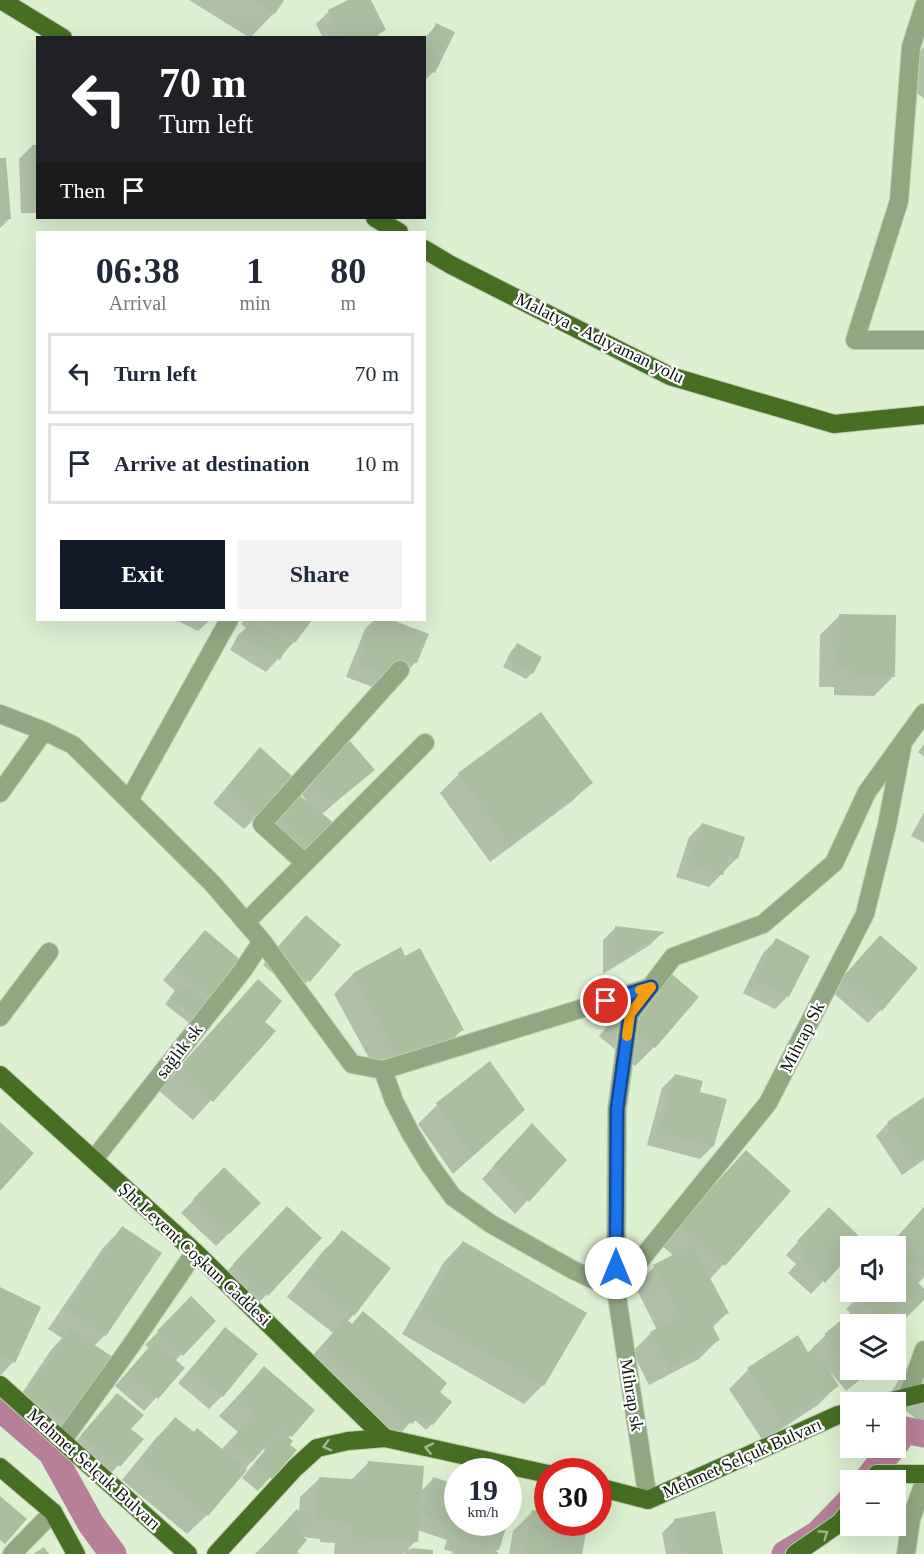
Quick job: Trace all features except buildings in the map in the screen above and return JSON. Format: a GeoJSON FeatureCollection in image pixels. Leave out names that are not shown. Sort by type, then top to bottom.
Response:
{"type":"FeatureCollection","features":[{"type":"Feature","properties":{"kind":"main road"},"geometry":{"type":"LineString","coordinates":[[1,0],[60,36]]}},
{"type":"Feature","properties":{"kind":"main road"},"geometry":{"type":"LineString","coordinates":[[377,219],[397,231]]}},
{"type":"Feature","properties":{"kind":"main road","name":"Malatya - Adıyaman yolu"},"geometry":{"type":"LineString","coordinates":[[426,250],[451,266],[670,376],[834,424],[924,415]]}},
{"type":"Feature","properties":{"kind":"main road","name":"Şht Levent Coşkun Caddesi"},"geometry":{"type":"LineString","coordinates":[[0,1075],[195,1252],[385,1438]]}},
{"type":"Feature","properties":{"kind":"main road","name":"Mehmet Selçuk Bulvarı"},"geometry":{"type":"LineString","coordinates":[[0,1385],[188,1554]]}},
{"type":"Feature","properties":{"kind":"main road","name":"Mehmet Selçuk Bulvarı"},"geometry":{"type":"LineString","coordinates":[[612,1491],[648,1500],[840,1414]]}},
{"type":"Feature","properties":{"kind":"main road"},"geometry":{"type":"LineString","coordinates":[[216,1554],[295,1468],[317,1448],[348,1441],[385,1438],[534,1471]]}},
{"type":"Feature","properties":{"kind":"main road"},"geometry":{"type":"LineString","coordinates":[[0,1467],[53,1512],[76,1554]]}},
{"type":"Feature","properties":{"kind":"main road"},"geometry":{"type":"LineString","coordinates":[[906,1475],[924,1474]]}},
{"type":"Feature","properties":{"kind":"main road"},"geometry":{"type":"LineString","coordinates":[[795,1554],[840,1523]]}},
{"type":"Feature","properties":{"kind":"street"},"geometry":{"type":"LineString","coordinates":[[924,6],[911,47],[899,201],[855,340],[924,340]]}},
{"type":"Feature","properties":{"kind":"street"},"geometry":{"type":"LineString","coordinates":[[129,800],[228,621]]}},
{"type":"Feature","properties":{"kind":"street"},"geometry":{"type":"LineString","coordinates":[[305,863],[262,824],[400,670]]}},
{"type":"Feature","properties":{"kind":"street","name":"Mihrap sk"},"geometry":{"type":"LineString","coordinates":[[648,1500],[616,1290],[617,1109],[630,1014],[673,957],[763,924],[834,863],[867,792],[924,713]]}},
{"type":"Feature","properties":{"kind":"street"},"geometry":{"type":"LineString","coordinates":[[0,714],[44,730],[73,745],[129,800],[212,883],[246,922],[352,1064],[383,1070],[651,987]]}},
{"type":"Feature","properties":{"kind":"street"},"geometry":{"type":"LineString","coordinates":[[0,793],[44,730]]}},
{"type":"Feature","properties":{"kind":"street","name":"Mihrap Sk"},"geometry":{"type":"LineString","coordinates":[[616,1290],[768,1103],[865,914],[887,825],[904,741]]}},
{"type":"Feature","properties":{"kind":"street"},"geometry":{"type":"LineString","coordinates":[[246,922],[424,743]]}},
{"type":"Feature","properties":{"kind":"street","name":"sağlık sk"},"geometry":{"type":"LineString","coordinates":[[93,1159],[243,970],[262,941]]}},
{"type":"Feature","properties":{"kind":"street"},"geometry":{"type":"LineString","coordinates":[[0,1017],[49,952]]}},
{"type":"Feature","properties":{"kind":"street"},"geometry":{"type":"LineString","coordinates":[[383,1070],[394,1101],[411,1134],[453,1197],[491,1224],[573,1270],[616,1290]]}},
{"type":"Feature","properties":{"kind":"street"},"geometry":{"type":"LineString","coordinates":[[63,1440],[195,1252]]}},
{"type":"Feature","properties":{"kind":"street"},"geometry":{"type":"LineString","coordinates":[[916,1395],[924,1350]]}},
{"type":"Feature","properties":{"kind":"street"},"geometry":{"type":"LineString","coordinates":[[906,1554],[911,1519],[924,1483]]}},
{"type":"Feature","properties":{"kind":"street"},"geometry":{"type":"LineString","coordinates":[[12,1554],[53,1512]]}},
{"type":"Feature","properties":{"kind":"waterway"},"geometry":{"type":"LineString","coordinates":[[0,1408],[51,1452],[91,1524],[113,1554]]}},
{"type":"Feature","properties":{"kind":"waterway"},"geometry":{"type":"LineString","coordinates":[[906,1430],[924,1434]]}},
{"type":"Feature","properties":{"kind":"waterway"},"geometry":{"type":"LineString","coordinates":[[875,1470],[884,1458]]}},
{"type":"Feature","properties":{"kind":"waterway"},"geometry":{"type":"LineString","coordinates":[[785,1554],[818,1534],[840,1511]]}},
{"type":"Feature","properties":{"kind":"slow traffic"},"geometry":{"type":"LineString","coordinates":[[627,1036],[630,1014],[651,987],[640,990]]}},
{"type":"Feature","properties":{"kind":"route"},"geometry":{"type":"LineString","coordinates":[[606,1001],[651,987],[630,1014],[617,1109],[616,1268]]}}]}
